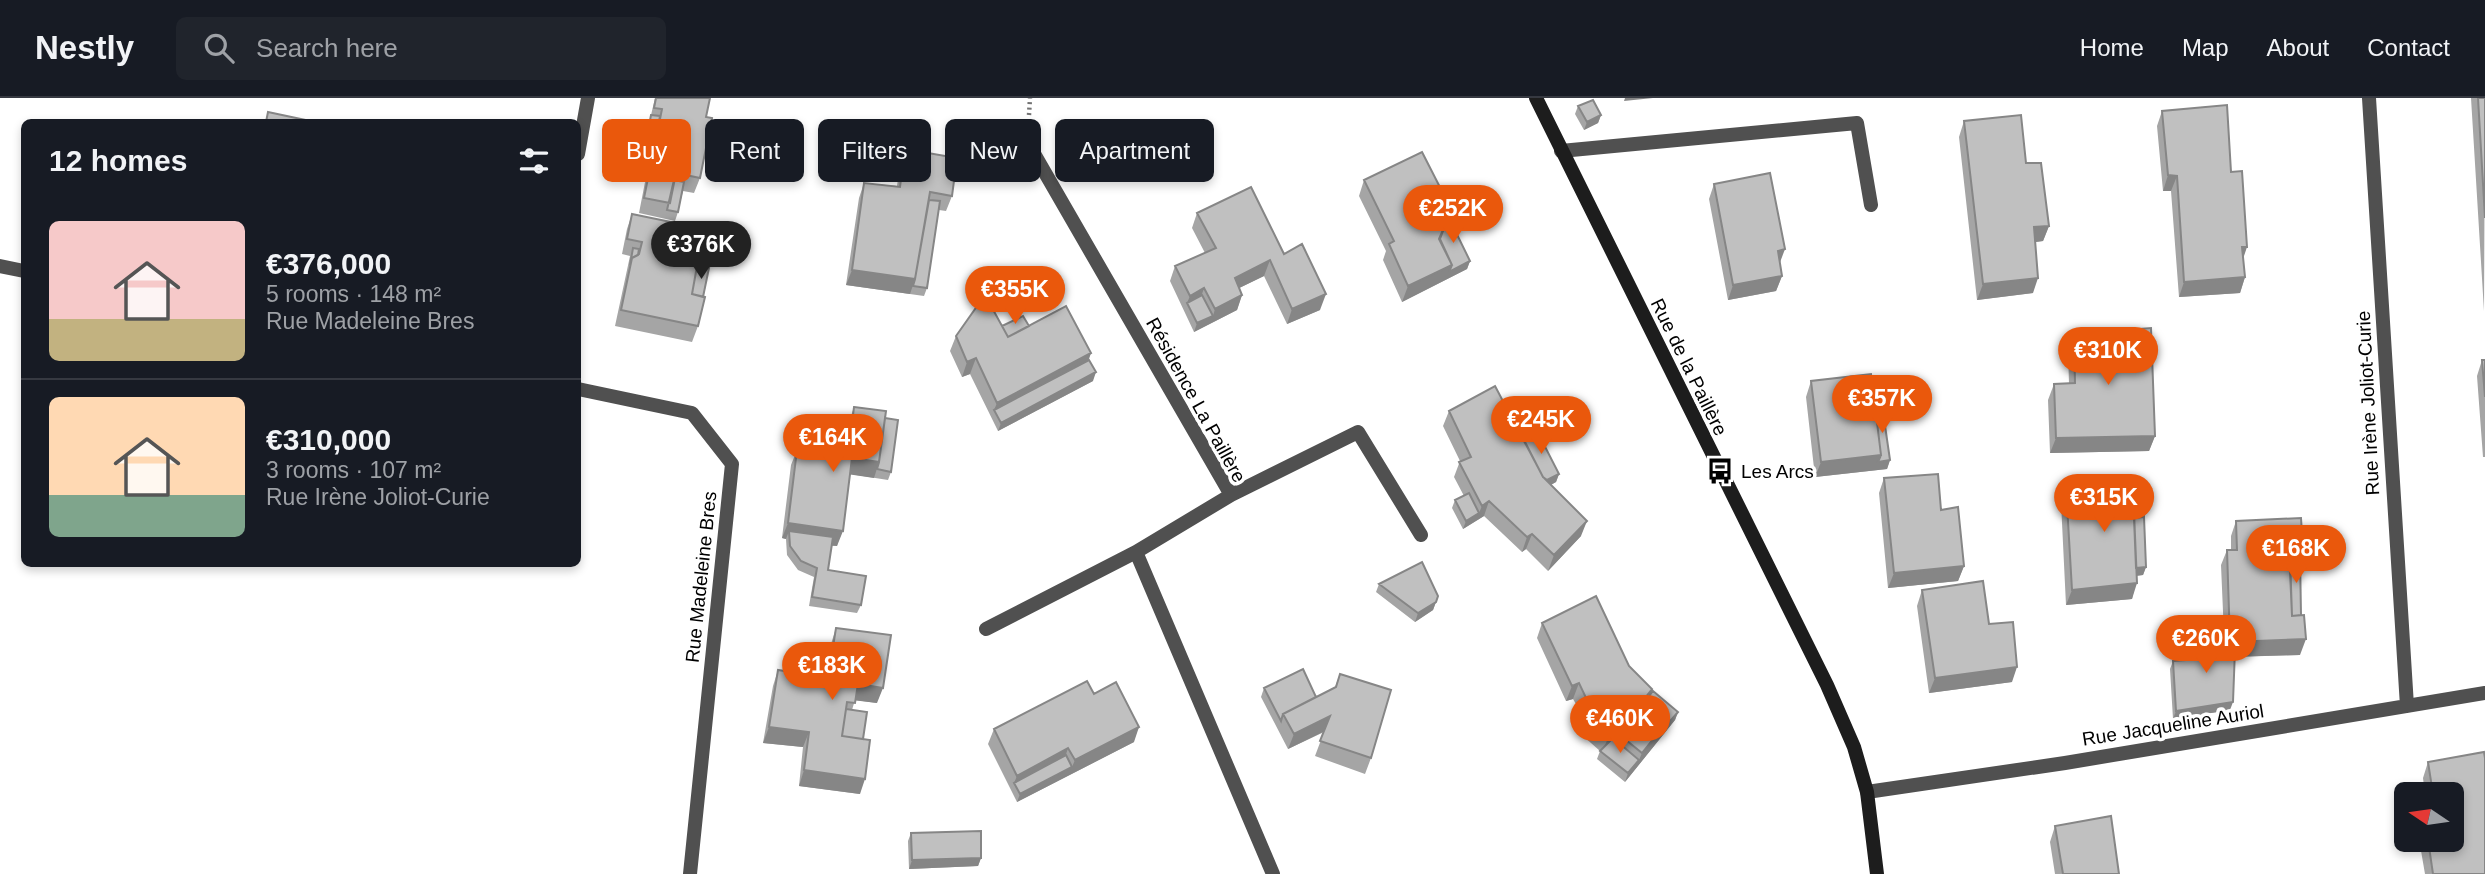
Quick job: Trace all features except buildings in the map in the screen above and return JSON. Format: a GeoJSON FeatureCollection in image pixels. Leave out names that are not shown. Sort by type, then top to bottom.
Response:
{"type":"FeatureCollection","features":[{"type":"Feature","properties":{"kind":"street"},"geometry":{"type":"LineString","coordinates":[[581,137],[588,98]]}},
{"type":"Feature","properties":{"kind":"street","name":"Rue de la Paillère"},"geometry":{"type":"LineString","coordinates":[[1536,98],[1827,685],[1854,747],[1867,792],[1877,874]]}},
{"type":"Feature","properties":{"kind":"street","name":"Rue Irène Joliot-Curie"},"geometry":{"type":"LineString","coordinates":[[2369,98],[2407,706]]}},
{"type":"Feature","properties":{"kind":"street"},"geometry":{"type":"LineString","coordinates":[[1561,151],[1857,123],[1871,205]]}},
{"type":"Feature","properties":{"kind":"street","name":"Résidence La Paillère"},"geometry":{"type":"LineString","coordinates":[[986,629],[1136,552],[1231,495],[1041,166]]}},
{"type":"Feature","properties":{"kind":"street"},"geometry":{"type":"LineString","coordinates":[[0,266],[21,270]]}},
{"type":"Feature","properties":{"kind":"street","name":"Rue Madeleine Bres"},"geometry":{"type":"LineString","coordinates":[[581,390],[692,414],[732,464],[690,874]]}},
{"type":"Feature","properties":{"kind":"street"},"geometry":{"type":"LineString","coordinates":[[1231,495],[1358,432],[1421,535]]}},
{"type":"Feature","properties":{"kind":"street"},"geometry":{"type":"LineString","coordinates":[[1136,552],[1273,874]]}},
{"type":"Feature","properties":{"kind":"street","name":"Rue Jacqueline Auriol"},"geometry":{"type":"LineString","coordinates":[[1867,792],[2485,693]]}},
{"type":"Feature","properties":{"kind":"place","name":"Les Arcs"},"geometry":{"type":"Point","coordinates":[1720,471]}}]}
